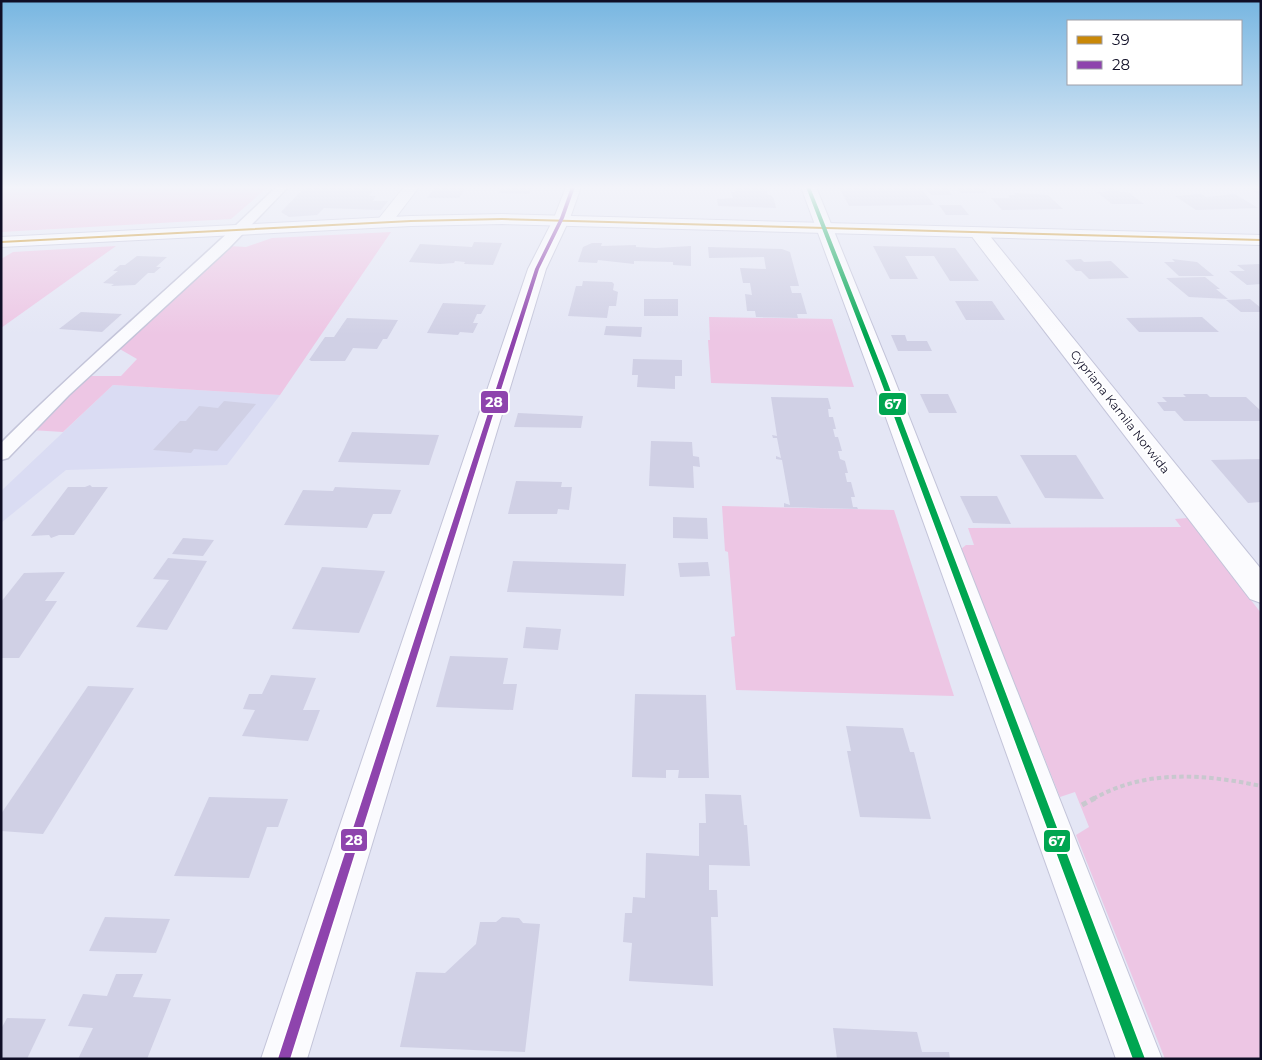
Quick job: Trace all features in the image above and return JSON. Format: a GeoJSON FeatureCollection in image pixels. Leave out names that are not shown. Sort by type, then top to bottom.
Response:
{"type":"FeatureCollection","features":[{"type":"Feature","properties":{"kind":"street"},"geometry":{"type":"LineString","coordinates":[[4,244],[130,236]]}},
{"type":"Feature","properties":{"kind":"street"},"geometry":{"type":"LineString","coordinates":[[284,1059],[537,269],[552,236]]}},
{"type":"Feature","properties":{"kind":"street"},"geometry":{"type":"LineString","coordinates":[[828,236],[1140,1059]]}},
{"type":"Feature","properties":{"kind":"street","name":"Cypriana Kamila Norwida"},"geometry":{"type":"LineString","coordinates":[[981,236],[1261,591]]}},
{"type":"Feature","properties":{"kind":"street"},"geometry":{"type":"LineString","coordinates":[[1095,236],[1261,240]]}},
{"type":"Feature","properties":{"kind":"lane"},"geometry":{"type":"LineString","coordinates":[[1,454],[63,391],[232,236]]}},
{"type":"Feature","properties":{"kind":"path"},"geometry":{"type":"LineString","coordinates":[[1050,822],[1124,784],[1156,778],[1194,777],[1261,786]]}},
{"type":"Feature","properties":{"kind":"shaded area"},"geometry":{"type":"Polygon","coordinates":[[[388,236],[280,395],[113,385],[63,432],[31,430],[87,376],[121,376],[137,359],[118,348],[229,246],[246,247],[272,238],[388,236]]]}},
{"type":"Feature","properties":{"kind":"shaded area"},"geometry":{"type":"Polygon","coordinates":[[[116,246],[1,328],[1,259],[13,252],[116,246]]]}},
{"type":"Feature","properties":{"kind":"shaded area"},"geometry":{"type":"Polygon","coordinates":[[[709,317],[832,319],[854,387],[711,383],[708,340],[710,340],[709,317]]]}},
{"type":"Feature","properties":{"kind":"shaded area"},"geometry":{"type":"Polygon","coordinates":[[[113,385],[280,395],[227,465],[66,470],[1,523],[1,491],[113,385]]]}},
{"type":"Feature","properties":{"kind":"shaded area"},"geometry":{"type":"Polygon","coordinates":[[[722,506],[894,510],[954,696],[736,690],[731,637],[735,636],[722,506]]]}},
{"type":"Feature","properties":{"kind":"shaded area"},"geometry":{"type":"Polygon","coordinates":[[[1187,518],[1261,613],[1261,1059],[1165,1059],[1076,835],[1089,827],[1075,792],[1060,797],[961,549],[966,545],[974,545],[968,528],[1181,527],[1175,519],[1187,518]]]}},
{"type":"Feature","properties":{"kind":"building"},"geometry":{"type":"Polygon","coordinates":[[[474,242],[502,243],[493,265],[464,264],[465,262],[455,261],[454,263],[440,264],[409,262],[420,244],[472,247],[474,242]]]}},
{"type":"Feature","properties":{"kind":"building"},"geometry":{"type":"Polygon","coordinates":[[[592,243],[602,243],[601,246],[636,245],[636,247],[656,248],[691,246],[691,266],[673,265],[673,262],[634,261],[634,264],[598,260],[597,263],[578,262],[583,247],[592,243]]]}},
{"type":"Feature","properties":{"kind":"building"},"geometry":{"type":"Polygon","coordinates":[[[873,246],[955,248],[979,281],[950,281],[934,256],[905,256],[918,279],[890,279],[873,246]]]}},
{"type":"Feature","properties":{"kind":"building"},"geometry":{"type":"Polygon","coordinates":[[[708,247],[782,249],[790,252],[799,286],[790,286],[792,293],[801,293],[807,314],[797,314],[798,318],[756,317],[755,311],[747,311],[745,294],[752,295],[750,283],[743,283],[740,268],[766,269],[764,257],[709,258],[708,247]]]}},
{"type":"Feature","properties":{"kind":"building"},"geometry":{"type":"Polygon","coordinates":[[[137,256],[167,257],[156,267],[161,267],[154,273],[148,273],[135,285],[111,286],[114,284],[103,283],[118,271],[113,271],[120,265],[125,265],[137,256]]]}},
{"type":"Feature","properties":{"kind":"building"},"geometry":{"type":"Polygon","coordinates":[[[1081,259],[1084,262],[1111,261],[1129,278],[1089,279],[1081,271],[1076,271],[1065,260],[1081,259]]]}},
{"type":"Feature","properties":{"kind":"building"},"geometry":{"type":"Polygon","coordinates":[[[1172,259],[1197,262],[1214,276],[1179,276],[1164,262],[1175,262],[1172,259]]]}},
{"type":"Feature","properties":{"kind":"building"},"geometry":{"type":"Polygon","coordinates":[[[1259,264],[1261,266],[1261,284],[1247,285],[1229,271],[1245,271],[1237,265],[1259,264]]]}},
{"type":"Feature","properties":{"kind":"building"},"geometry":{"type":"Polygon","coordinates":[[[1205,277],[1220,289],[1216,289],[1228,299],[1189,297],[1166,278],[1205,277]]]}},
{"type":"Feature","properties":{"kind":"building"},"geometry":{"type":"Polygon","coordinates":[[[583,281],[612,282],[614,284],[613,290],[618,292],[616,306],[609,306],[607,318],[568,316],[576,286],[582,286],[583,281]]]}},
{"type":"Feature","properties":{"kind":"building"},"geometry":{"type":"Polygon","coordinates":[[[644,299],[678,299],[678,316],[644,316],[644,299]]]}},
{"type":"Feature","properties":{"kind":"building"},"geometry":{"type":"Polygon","coordinates":[[[1250,299],[1261,308],[1261,312],[1241,312],[1226,300],[1250,299]]]}},
{"type":"Feature","properties":{"kind":"building"},"geometry":{"type":"Polygon","coordinates":[[[955,301],[992,301],[1005,320],[966,320],[955,301]]]}},
{"type":"Feature","properties":{"kind":"building"},"geometry":{"type":"Polygon","coordinates":[[[443,303],[486,305],[481,314],[477,314],[473,323],[478,323],[473,333],[460,332],[458,335],[427,333],[443,303]]]}},
{"type":"Feature","properties":{"kind":"building"},"geometry":{"type":"Polygon","coordinates":[[[81,312],[122,314],[102,332],[59,329],[81,312]]]}},
{"type":"Feature","properties":{"kind":"building"},"geometry":{"type":"Polygon","coordinates":[[[1202,317],[1219,332],[1139,332],[1126,318],[1202,317]]]}},
{"type":"Feature","properties":{"kind":"building"},"geometry":{"type":"Polygon","coordinates":[[[347,318],[398,320],[387,339],[383,339],[377,349],[353,348],[345,361],[310,361],[325,337],[334,337],[347,318]]]}},
{"type":"Feature","properties":{"kind":"building"},"geometry":{"type":"Polygon","coordinates":[[[606,326],[642,327],[641,337],[604,335],[606,326]]]}},
{"type":"Feature","properties":{"kind":"building"},"geometry":{"type":"Polygon","coordinates":[[[891,335],[905,335],[907,341],[927,341],[932,351],[898,351],[891,335]]]}},
{"type":"Feature","properties":{"kind":"building"},"geometry":{"type":"Polygon","coordinates":[[[633,359],[682,360],[682,376],[675,376],[675,389],[637,387],[638,375],[632,375],[633,359]]]}},
{"type":"Feature","properties":{"kind":"building"},"geometry":{"type":"Polygon","coordinates":[[[920,394],[948,394],[957,413],[929,413],[920,394]]]}},
{"type":"Feature","properties":{"kind":"building"},"geometry":{"type":"Polygon","coordinates":[[[1183,394],[1207,394],[1210,397],[1246,397],[1261,411],[1261,421],[1184,421],[1175,411],[1164,411],[1157,402],[1167,402],[1162,397],[1186,397],[1183,394]]]}},
{"type":"Feature","properties":{"kind":"building"},"geometry":{"type":"Polygon","coordinates":[[[771,397],[828,398],[831,409],[828,409],[829,417],[833,417],[836,429],[833,429],[835,437],[838,437],[842,451],[838,451],[840,459],[845,461],[848,473],[845,473],[847,482],[851,482],[855,497],[851,497],[853,507],[858,509],[784,507],[784,503],[790,505],[782,460],[776,459],[776,456],[781,458],[777,438],[773,438],[772,435],[777,436],[771,397]]]}},
{"type":"Feature","properties":{"kind":"building"},"geometry":{"type":"Polygon","coordinates":[[[224,401],[256,404],[217,451],[194,449],[191,453],[153,450],[180,421],[186,421],[199,406],[218,408],[224,401]]]}},
{"type":"Feature","properties":{"kind":"building"},"geometry":{"type":"Polygon","coordinates":[[[518,413],[583,416],[581,428],[514,427],[518,413]]]}},
{"type":"Feature","properties":{"kind":"building"},"geometry":{"type":"Polygon","coordinates":[[[352,432],[439,435],[429,465],[338,462],[352,432]]]}},
{"type":"Feature","properties":{"kind":"building"},"geometry":{"type":"Polygon","coordinates":[[[651,441],[692,442],[693,456],[699,457],[700,467],[693,466],[694,488],[649,486],[651,441]]]}},
{"type":"Feature","properties":{"kind":"building"},"geometry":{"type":"Polygon","coordinates":[[[1020,455],[1076,455],[1104,499],[1045,498],[1020,455]]]}},
{"type":"Feature","properties":{"kind":"building"},"geometry":{"type":"Polygon","coordinates":[[[1261,459],[1261,502],[1248,503],[1211,460],[1261,459]]]}},
{"type":"Feature","properties":{"kind":"building"},"geometry":{"type":"Polygon","coordinates":[[[516,481],[562,482],[561,487],[572,487],[569,510],[558,509],[557,514],[508,514],[516,481]]]}},
{"type":"Feature","properties":{"kind":"building"},"geometry":{"type":"Polygon","coordinates":[[[90,485],[92,487],[108,487],[74,535],[59,535],[51,538],[49,535],[31,536],[68,487],[85,487],[90,485]]]}},
{"type":"Feature","properties":{"kind":"building"},"geometry":{"type":"Polygon","coordinates":[[[335,487],[401,490],[391,514],[373,514],[367,528],[284,525],[303,490],[333,491],[335,487]]]}},
{"type":"Feature","properties":{"kind":"building"},"geometry":{"type":"Polygon","coordinates":[[[960,496],[997,496],[1011,524],[973,523],[960,496]]]}},
{"type":"Feature","properties":{"kind":"building"},"geometry":{"type":"Polygon","coordinates":[[[673,517],[707,518],[708,539],[673,538],[673,517]]]}},
{"type":"Feature","properties":{"kind":"building"},"geometry":{"type":"Polygon","coordinates":[[[183,538],[214,540],[203,556],[172,554],[183,538]]]}},
{"type":"Feature","properties":{"kind":"building"},"geometry":{"type":"Polygon","coordinates":[[[168,558],[207,561],[167,630],[136,627],[169,580],[153,579],[168,558]]]}},
{"type":"Feature","properties":{"kind":"building"},"geometry":{"type":"Polygon","coordinates":[[[513,561],[626,564],[624,596],[507,592],[513,561]]]}},
{"type":"Feature","properties":{"kind":"building"},"geometry":{"type":"Polygon","coordinates":[[[708,562],[710,576],[680,577],[678,563],[708,562]]]}},
{"type":"Feature","properties":{"kind":"building"},"geometry":{"type":"Polygon","coordinates":[[[322,567],[385,571],[359,633],[292,629],[322,567]]]}},
{"type":"Feature","properties":{"kind":"building"},"geometry":{"type":"Polygon","coordinates":[[[65,572],[45,601],[57,601],[19,658],[1,658],[1,602],[24,573],[65,572]]]}},
{"type":"Feature","properties":{"kind":"building"},"geometry":{"type":"Polygon","coordinates":[[[526,627],[561,629],[558,650],[523,648],[526,627]]]}},
{"type":"Feature","properties":{"kind":"building"},"geometry":{"type":"Polygon","coordinates":[[[450,656],[508,658],[503,684],[517,684],[513,710],[436,707],[450,656]]]}},
{"type":"Feature","properties":{"kind":"building"},"geometry":{"type":"Polygon","coordinates":[[[271,675],[316,678],[303,710],[320,710],[308,741],[242,736],[255,710],[243,709],[249,694],[262,694],[271,675]]]}},
{"type":"Feature","properties":{"kind":"building"},"geometry":{"type":"Polygon","coordinates":[[[88,686],[134,688],[43,834],[1,831],[1,814],[88,686]]]}},
{"type":"Feature","properties":{"kind":"building"},"geometry":{"type":"Polygon","coordinates":[[[635,694],[706,695],[709,778],[678,778],[679,770],[666,770],[666,778],[632,777],[635,694]]]}},
{"type":"Feature","properties":{"kind":"building"},"geometry":{"type":"Polygon","coordinates":[[[846,726],[903,728],[910,752],[914,752],[931,819],[860,817],[847,751],[851,751],[846,726]]]}},
{"type":"Feature","properties":{"kind":"building"},"geometry":{"type":"Polygon","coordinates":[[[705,794],[741,795],[744,825],[747,825],[750,866],[709,865],[709,890],[717,890],[718,917],[711,917],[713,986],[629,981],[632,943],[623,942],[625,913],[632,913],[633,897],[645,898],[646,853],[699,856],[699,823],[706,823],[705,794]]]}},
{"type":"Feature","properties":{"kind":"building"},"geometry":{"type":"Polygon","coordinates":[[[209,797],[288,799],[278,827],[267,827],[249,878],[174,876],[209,797]]]}},
{"type":"Feature","properties":{"kind":"building"},"geometry":{"type":"Polygon","coordinates":[[[105,917],[170,919],[156,953],[89,951],[105,917]]]}},
{"type":"Feature","properties":{"kind":"building"},"geometry":{"type":"Polygon","coordinates":[[[502,917],[519,918],[523,923],[540,924],[525,1052],[400,1047],[416,972],[445,973],[476,944],[480,922],[496,922],[502,917]]]}},
{"type":"Feature","properties":{"kind":"building"},"geometry":{"type":"Polygon","coordinates":[[[116,974],[143,974],[133,997],[171,999],[147,1059],[78,1059],[93,1028],[68,1026],[83,994],[107,996],[116,974]]]}},
{"type":"Feature","properties":{"kind":"building"},"geometry":{"type":"Polygon","coordinates":[[[7,1018],[46,1019],[27,1059],[1,1059],[1,1029],[7,1018]]]}},
{"type":"Feature","properties":{"kind":"building"},"geometry":{"type":"Polygon","coordinates":[[[833,1028],[917,1032],[922,1052],[949,1052],[950,1059],[837,1059],[833,1028]]]}},
{"type":"Feature","properties":{"kind":"transit line","name":"39"},"geometry":{"type":"LineString","coordinates":[[1,242],[109,236]]}},
{"type":"Feature","properties":{"kind":"transit line","name":"28"},"geometry":{"type":"LineString","coordinates":[[284,1059],[537,269],[553,236]]}},
{"type":"Feature","properties":{"kind":"transit line","name":"67"},"geometry":{"type":"LineString","coordinates":[[827,236],[882,376],[1139,1059]]}},
{"type":"Feature","properties":{"kind":"transit line","name":"39"},"geometry":{"type":"LineString","coordinates":[[1133,236],[1261,240]]}}]}
